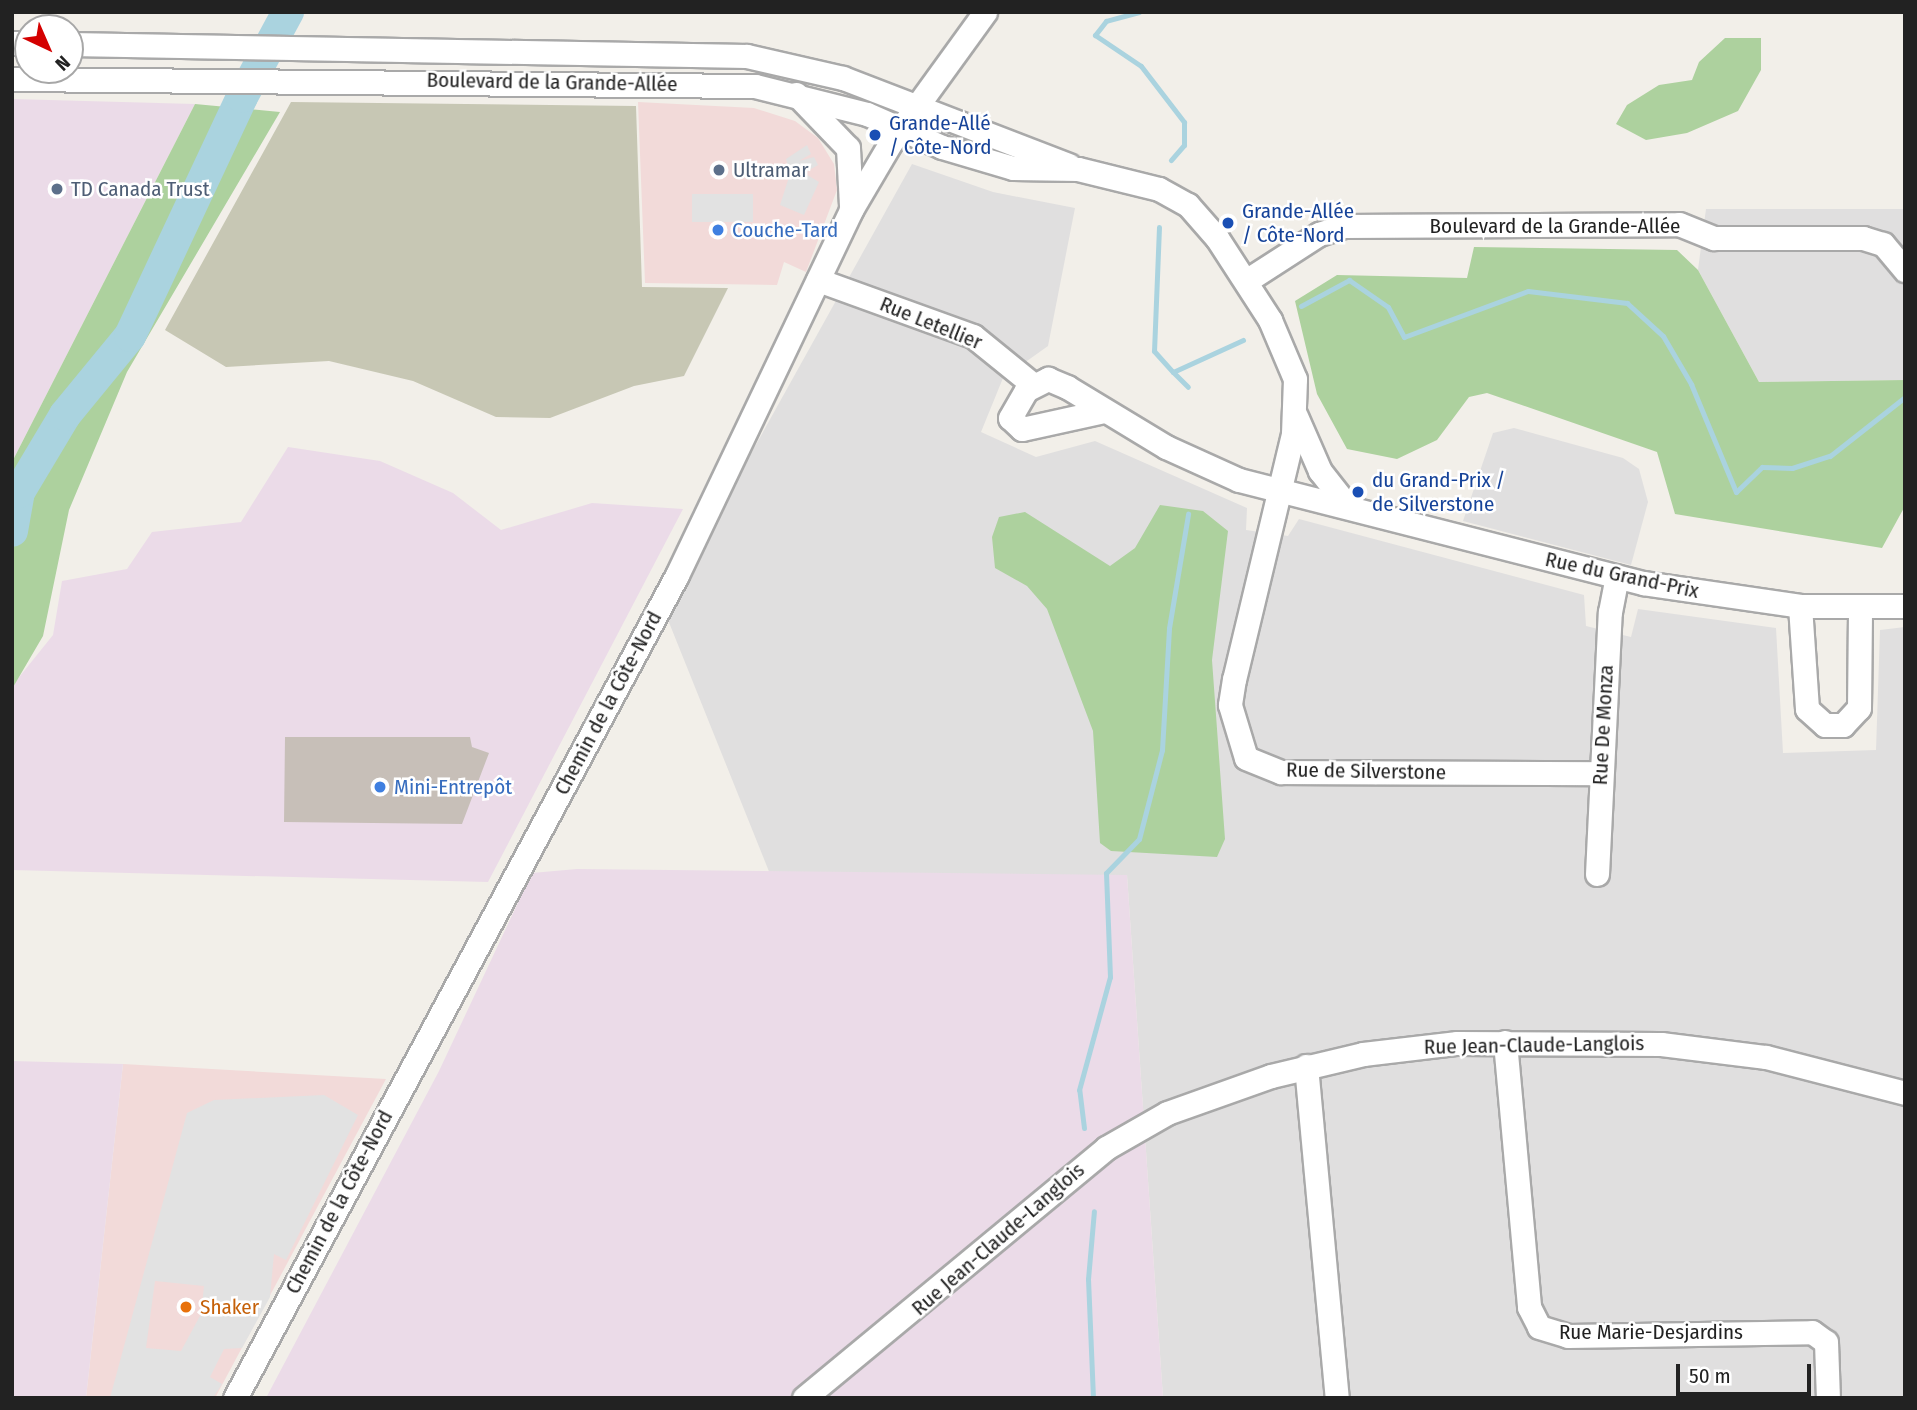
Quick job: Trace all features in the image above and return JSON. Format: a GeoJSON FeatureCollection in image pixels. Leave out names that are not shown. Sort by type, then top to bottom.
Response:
{"type":"FeatureCollection","features":[{"type":"Feature","properties":{"kind":"street","name":"Chemin de la Côte-Nord"},"geometry":{"type":"LineString","coordinates":[[235,1398],[683,564],[851,211],[901,127],[985,12]]}},
{"type":"Feature","properties":{"kind":"street","name":"Boulevard de la Grande-Allée"},"geometry":{"type":"LineString","coordinates":[[84,44],[747,57],[824,73],[916,105],[1078,169],[1145,184],[1178,199],[1210,228],[1246,281],[1292,367],[1296,416],[1281,488]]}},
{"type":"Feature","properties":{"kind":"street"},"geometry":{"type":"LineString","coordinates":[[259,47],[264,79]]}},
{"type":"Feature","properties":{"kind":"street","name":"Boulevard de la Grande-Allée"},"geometry":{"type":"LineString","coordinates":[[12,79],[724,84],[793,92],[901,127],[942,147],[1013,168],[1078,169]]}},
{"type":"Feature","properties":{"kind":"street"},"geometry":{"type":"LineString","coordinates":[[793,92],[848,148],[851,211]]}},
{"type":"Feature","properties":{"kind":"street","name":"Boulevard de la Grande-Allée"},"geometry":{"type":"LineString","coordinates":[[1246,281],[1327,229],[1343,226],[1679,224],[1714,239],[1863,238],[1883,244],[1905,270]]}},
{"type":"Feature","properties":{"kind":"street","name":"Rue Letellier"},"geometry":{"type":"LineString","coordinates":[[818,280],[973,336],[1032,384]]}},
{"type":"Feature","properties":{"kind":"street"},"geometry":{"type":"LineString","coordinates":[[1104,411],[1018,428],[1011,414],[1032,384],[1055,381],[1210,470],[1281,488]]}},
{"type":"Feature","properties":{"kind":"street"},"geometry":{"type":"LineString","coordinates":[[1296,416],[1320,471],[1346,504]]}},
{"type":"Feature","properties":{"kind":"street","name":"Rue du Grand-Prix"},"geometry":{"type":"LineString","coordinates":[[1281,488],[1617,577],[1800,606],[1905,606]]}},
{"type":"Feature","properties":{"kind":"street","name":"Rue de Silverstone"},"geometry":{"type":"LineString","coordinates":[[1281,488],[1232,692],[1234,726],[1245,758],[1281,772],[1600,773]]}},
{"type":"Feature","properties":{"kind":"street","name":"Rue De Monza"},"geometry":{"type":"LineString","coordinates":[[1597,874],[1600,773],[1617,577]]}},
{"type":"Feature","properties":{"kind":"street"},"geometry":{"type":"LineString","coordinates":[[1800,606],[1807,709],[1825,725],[1843,725],[1859,708],[1860,608]]}},
{"type":"Feature","properties":{"kind":"street","name":"Rue Jean-Claude-Langlois"},"geometry":{"type":"LineString","coordinates":[[804,1398],[915,1311],[1075,1170],[1129,1132],[1213,1094],[1306,1066],[1406,1048],[1505,1042],[1712,1048],[1825,1070],[1905,1093]]}},
{"type":"Feature","properties":{"kind":"street","name":"Rue Marie-Desjardins"},"geometry":{"type":"LineString","coordinates":[[1505,1042],[1529,1307],[1539,1327],[1568,1336],[1812,1332],[1826,1342],[1828,1398]]}},
{"type":"Feature","properties":{"kind":"street"},"geometry":{"type":"LineString","coordinates":[[1306,1066],[1337,1398]]}},
{"type":"Feature","properties":{"kind":"shaded area"},"geometry":{"type":"Polygon","coordinates":[[[12,99],[195,104],[12,462],[12,99]]]}},
{"type":"Feature","properties":{"kind":"shaded area"},"geometry":{"type":"Polygon","coordinates":[[[291,102],[636,106],[642,287],[728,288],[684,376],[634,386],[550,418],[496,417],[413,381],[329,361],[226,367],[165,330],[291,102]]]}},
{"type":"Feature","properties":{"kind":"shaded area"},"geometry":{"type":"Polygon","coordinates":[[[638,102],[754,108],[795,121],[818,138],[834,164],[837,190],[806,272],[784,262],[777,285],[645,283],[638,102]]]}},
{"type":"Feature","properties":{"kind":"shaded area"},"geometry":{"type":"Polygon","coordinates":[[[807,145],[811,154],[799,161],[814,157],[818,165],[804,173],[819,182],[804,215],[780,205],[790,174],[786,159],[807,145]]]}},
{"type":"Feature","properties":{"kind":"shaded area"},"geometry":{"type":"Polygon","coordinates":[[[912,164],[993,192],[1075,208],[1048,346],[1003,378],[981,432],[1036,457],[1095,441],[1247,508],[1246,530],[1288,536],[1299,519],[1584,595],[1586,626],[1631,637],[1638,609],[1776,628],[1783,753],[1876,750],[1880,630],[1905,627],[1905,1398],[1163,1398],[1127,875],[772,879],[664,610],[912,164]]]}},
{"type":"Feature","properties":{"kind":"shaded area"},"geometry":{"type":"Polygon","coordinates":[[[692,194],[753,194],[753,222],[692,222],[692,194]]]}},
{"type":"Feature","properties":{"kind":"shaded area"},"geometry":{"type":"Polygon","coordinates":[[[1706,209],[1905,209],[1905,380],[1759,382],[1698,270],[1706,209]]]}},
{"type":"Feature","properties":{"kind":"shaded area"},"geometry":{"type":"Polygon","coordinates":[[[1514,428],[1623,458],[1639,469],[1648,502],[1631,565],[1463,521],[1493,433],[1514,428]]]}},
{"type":"Feature","properties":{"kind":"shaded area"},"geometry":{"type":"Polygon","coordinates":[[[288,447],[380,461],[453,493],[501,530],[592,503],[683,509],[488,882],[12,870],[12,686],[53,635],[62,581],[127,569],[152,532],[241,522],[288,447]]]}},
{"type":"Feature","properties":{"kind":"shaded area"},"geometry":{"type":"Polygon","coordinates":[[[577,869],[1127,875],[1163,1398],[266,1398],[439,1071],[532,873],[577,869]]]}},
{"type":"Feature","properties":{"kind":"shaded area"},"geometry":{"type":"Polygon","coordinates":[[[12,1061],[123,1064],[86,1398],[12,1398],[12,1061]]]}},
{"type":"Feature","properties":{"kind":"shaded area"},"geometry":{"type":"Polygon","coordinates":[[[123,1064],[386,1079],[215,1398],[86,1398],[123,1064]]]}},
{"type":"Feature","properties":{"kind":"shaded area"},"geometry":{"type":"Polygon","coordinates":[[[324,1095],[358,1115],[286,1260],[274,1254],[270,1297],[242,1348],[224,1349],[210,1377],[222,1384],[213,1398],[110,1398],[187,1113],[214,1100],[324,1095]],[[155,1281],[146,1348],[181,1351],[201,1314],[204,1286],[155,1281]]]}},
{"type":"Feature","properties":{"kind":"green space"},"geometry":{"type":"Polygon","coordinates":[[[1725,38],[1761,38],[1761,70],[1738,111],[1687,133],[1646,140],[1616,124],[1627,105],[1659,85],[1692,80],[1699,62],[1725,38]]]}},
{"type":"Feature","properties":{"kind":"green space"},"geometry":{"type":"Polygon","coordinates":[[[195,104],[280,112],[127,372],[69,510],[43,636],[12,689],[12,462],[195,104]]]}},
{"type":"Feature","properties":{"kind":"green space"},"geometry":{"type":"Polygon","coordinates":[[[1474,247],[1677,250],[1698,270],[1759,382],[1905,380],[1905,506],[1882,548],[1675,514],[1657,452],[1487,393],[1469,397],[1437,440],[1397,459],[1347,449],[1317,394],[1295,301],[1337,275],[1467,278],[1474,247]]]}},
{"type":"Feature","properties":{"kind":"green space"},"geometry":{"type":"Polygon","coordinates":[[[1160,505],[1203,511],[1228,531],[1212,660],[1225,839],[1217,857],[1111,851],[1100,843],[1093,731],[1047,609],[1027,586],[995,568],[992,537],[999,517],[1025,512],[1110,566],[1135,548],[1160,505]]]}},
{"type":"Feature","properties":{"kind":"pier"},"geometry":{"type":"Polygon","coordinates":[[[264,33],[294,33],[259,96],[227,95],[264,33]]]}},
{"type":"Feature","properties":{"kind":"building","name":"Mini-Entrepôt"},"geometry":{"type":"Polygon","coordinates":[[[285,737],[470,737],[472,747],[489,753],[462,824],[284,822],[285,737]]]}},
{"type":"Feature","properties":{"kind":"waterway"},"geometry":{"type":"LineString","coordinates":[[12,531],[19,492],[65,415],[130,336],[242,97],[288,12]]}},
{"type":"Feature","properties":{"kind":"waterway"},"geometry":{"type":"LineString","coordinates":[[1139,12],[1106,21],[1095,35],[1141,66],[1184,122],[1184,145],[1171,160]]}},
{"type":"Feature","properties":{"kind":"waterway"},"geometry":{"type":"LineString","coordinates":[[1159,227],[1154,351],[1173,372],[1243,340]]}},
{"type":"Feature","properties":{"kind":"waterway"},"geometry":{"type":"LineString","coordinates":[[1301,306],[1349,280],[1388,307],[1404,337],[1528,291],[1627,303],[1663,336],[1691,384],[1736,492],[1762,467],[1792,468],[1830,456],[1905,397]]}},
{"type":"Feature","properties":{"kind":"waterway"},"geometry":{"type":"LineString","coordinates":[[1173,372],[1188,387]]}},
{"type":"Feature","properties":{"kind":"waterway"},"geometry":{"type":"LineString","coordinates":[[1084,1128],[1079,1090],[1110,977],[1106,873],[1139,839],[1162,750],[1169,628],[1188,514]]}},
{"type":"Feature","properties":{"kind":"waterway"},"geometry":{"type":"LineString","coordinates":[[1093,1398],[1088,1279],[1094,1211]]}},
{"type":"Feature","properties":{"kind":"place","name":"Grande-Allé / Côte-Nord"},"geometry":{"type":"Point","coordinates":[875,135]}},
{"type":"Feature","properties":{"kind":"place","name":"Ultramar"},"geometry":{"type":"Point","coordinates":[719,170]}},
{"type":"Feature","properties":{"kind":"place","name":"TD Canada Trust"},"geometry":{"type":"Point","coordinates":[57,189]}},
{"type":"Feature","properties":{"kind":"place","name":"Grande-Allée / Côte-Nord"},"geometry":{"type":"Point","coordinates":[1228,223]}},
{"type":"Feature","properties":{"kind":"place","name":"Couche-Tard"},"geometry":{"type":"Point","coordinates":[718,230]}},
{"type":"Feature","properties":{"kind":"place","name":"du Grand-Prix / de Silverstone"},"geometry":{"type":"Point","coordinates":[1358,492]}},
{"type":"Feature","properties":{"kind":"place","name":"Mini-Entrepôt"},"geometry":{"type":"Point","coordinates":[380,787]}},
{"type":"Feature","properties":{"kind":"place","name":"Shaker"},"geometry":{"type":"Point","coordinates":[186,1307]}}]}
